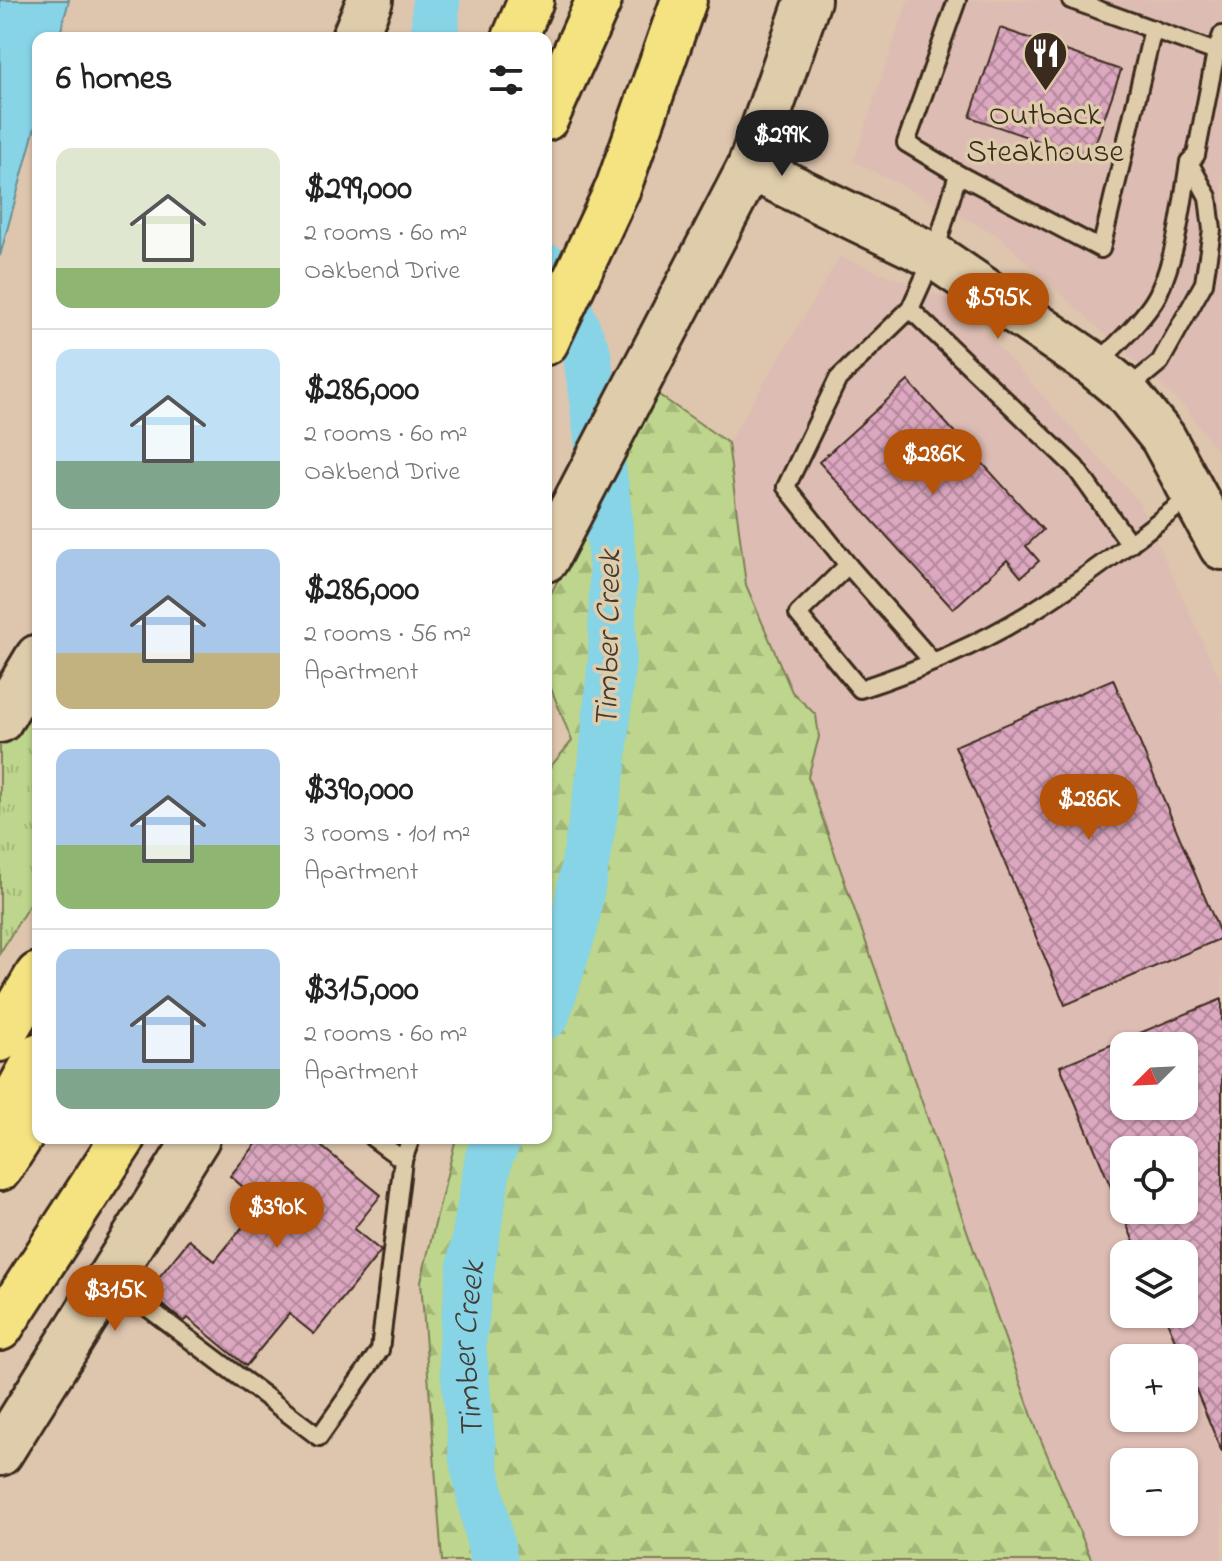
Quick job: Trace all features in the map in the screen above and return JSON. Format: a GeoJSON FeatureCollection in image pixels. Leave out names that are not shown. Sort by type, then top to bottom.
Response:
{"type":"FeatureCollection","features":[{"type":"Feature","properties":{"kind":"highway"},"geometry":{"type":"LineString","coordinates":[[518,32],[531,0]]}},
{"type":"Feature","properties":{"kind":"highway"},"geometry":{"type":"LineString","coordinates":[[552,99],[588,0]]}},
{"type":"Feature","properties":{"kind":"highway"},"geometry":{"type":"LineString","coordinates":[[552,103],[599,0]]}},
{"type":"Feature","properties":{"kind":"highway"},"geometry":{"type":"LineString","coordinates":[[618,188],[684,0]]}},
{"type":"Feature","properties":{"kind":"highway"},"geometry":{"type":"LineString","coordinates":[[552,329],[705,0]]}},
{"type":"Feature","properties":{"kind":"highway"},"geometry":{"type":"LineString","coordinates":[[0,1039],[32,985]]}},
{"type":"Feature","properties":{"kind":"highway"},"geometry":{"type":"LineString","coordinates":[[0,1125],[32,1067]]}},
{"type":"Feature","properties":{"kind":"highway"},"geometry":{"type":"LineString","coordinates":[[0,1168],[32,1118]]}},
{"type":"Feature","properties":{"kind":"highway"},"geometry":{"type":"LineString","coordinates":[[0,1328],[119,1144]]}},
{"type":"Feature","properties":{"kind":"main road"},"geometry":{"type":"LineString","coordinates":[[357,32],[370,0]]}},
{"type":"Feature","properties":{"kind":"main road"},"geometry":{"type":"LineString","coordinates":[[552,548],[750,167],[808,0]]}},
{"type":"Feature","properties":{"kind":"main road"},"geometry":{"type":"LineString","coordinates":[[750,167],[934,256],[1109,378],[1163,438],[1212,517]]}},
{"type":"Feature","properties":{"kind":"main road"},"geometry":{"type":"LineString","coordinates":[[0,720],[32,667]]}},
{"type":"Feature","properties":{"kind":"main road"},"geometry":{"type":"LineString","coordinates":[[0,1453],[193,1144]]}},
{"type":"Feature","properties":{"kind":"lane"},"geometry":{"type":"LineString","coordinates":[[957,0],[906,143],[958,174],[1101,249],[1153,29]]}},
{"type":"Feature","properties":{"kind":"lane"},"geometry":{"type":"LineString","coordinates":[[1071,0],[1216,52]]}},
{"type":"Feature","properties":{"kind":"lane"},"geometry":{"type":"LineString","coordinates":[[1189,162],[1208,197],[1212,230],[1204,283],[1160,362],[1109,378],[1116,346],[1157,296],[1178,231],[1189,162],[1196,155],[1222,35]]}},
{"type":"Feature","properties":{"kind":"lane"},"geometry":{"type":"LineString","coordinates":[[933,662],[848,565],[786,487],[838,379],[910,309],[934,256],[958,174]]}},
{"type":"Feature","properties":{"kind":"lane"},"geometry":{"type":"LineString","coordinates":[[910,309],[1075,467],[1130,544]]}},
{"type":"Feature","properties":{"kind":"lane"},"geometry":{"type":"LineString","coordinates":[[848,565],[798,614],[860,689],[904,675],[1027,615],[1130,544],[1212,517]]}},
{"type":"Feature","properties":{"kind":"lane"},"geometry":{"type":"LineString","coordinates":[[381,1144],[403,1160]]}},
{"type":"Feature","properties":{"kind":"lane"},"geometry":{"type":"LineString","coordinates":[[109,1279],[319,1437],[380,1350],[403,1160],[409,1144]]}},
{"type":"Feature","properties":{"kind":"shaded area"},"geometry":{"type":"Polygon","coordinates":[[[908,0],[1222,0],[1222,459],[1186,408],[996,234],[854,161],[908,0]]]}},
{"type":"Feature","properties":{"kind":"shaded area"},"geometry":{"type":"Polygon","coordinates":[[[840,257],[958,303],[1138,501],[1222,684],[1222,1561],[1092,1561],[1038,1433],[808,777],[819,737],[816,715],[792,692],[746,585],[728,443],[840,257]]]}},
{"type":"Feature","properties":{"kind":"green space"},"geometry":{"type":"Polygon","coordinates":[[[656,393],[728,443],[746,585],[792,692],[816,715],[819,737],[808,777],[1038,1433],[1092,1561],[442,1561],[421,1281],[455,1144],[552,1144],[552,765],[572,741],[552,691],[552,592],[656,393]]]}},
{"type":"Feature","properties":{"kind":"green space"},"geometry":{"type":"Polygon","coordinates":[[[32,680],[32,900],[0,953],[0,736],[32,680]]]}},
{"type":"Feature","properties":{"kind":"water"},"geometry":{"type":"Polygon","coordinates":[[[0,0],[69,0],[61,32],[32,32],[32,138],[0,256],[0,0]]]}},
{"type":"Feature","properties":{"kind":"building","name":"Outback Steakhouse"},"geometry":{"type":"Polygon","coordinates":[[[1000,28],[1121,70],[1090,159],[970,117],[1000,28]]]}},
{"type":"Feature","properties":{"kind":"building"},"geometry":{"type":"Polygon","coordinates":[[[908,381],[1043,530],[1026,546],[1039,561],[1021,577],[1007,560],[953,609],[819,462],[908,381]]]}},
{"type":"Feature","properties":{"kind":"building"},"geometry":{"type":"Polygon","coordinates":[[[1113,679],[1222,938],[1065,1005],[955,746],[1113,679]]]}},
{"type":"Feature","properties":{"kind":"building"},"geometry":{"type":"Polygon","coordinates":[[[1222,999],[1222,1452],[1198,1395],[1198,1344],[1177,1344],[1170,1328],[1198,1328],[1198,1240],[1133,1240],[1126,1224],[1198,1224],[1198,1136],[1110,1136],[1110,1185],[1060,1066],[1110,1045],[1110,1120],[1198,1120],[1198,1032],[1142,1032],[1222,999]]]}},
{"type":"Feature","properties":{"kind":"building"},"geometry":{"type":"Polygon","coordinates":[[[256,1144],[318,1144],[381,1195],[354,1229],[381,1251],[314,1334],[289,1314],[246,1366],[188,1318],[184,1322],[147,1292],[189,1240],[215,1261],[262,1203],[230,1176],[256,1144]]]}},
{"type":"Feature","properties":{"kind":"waterway","name":"Timber Creek"},"geometry":{"type":"LineString","coordinates":[[435,32],[436,0]]}},
{"type":"Feature","properties":{"kind":"waterway","name":"Timber Creek"},"geometry":{"type":"LineString","coordinates":[[552,276],[587,354],[613,571],[612,658],[602,767],[574,927],[552,996]]}},
{"type":"Feature","properties":{"kind":"waterway","name":"Timber Creek"},"geometry":{"type":"LineString","coordinates":[[494,1561],[473,1459],[462,1345],[472,1259],[489,1157],[495,1144]]}},
{"type":"Feature","properties":{"kind":"place","name":"Outback Steakhouse"},"geometry":{"type":"Point","coordinates":[1045,93]}}]}
